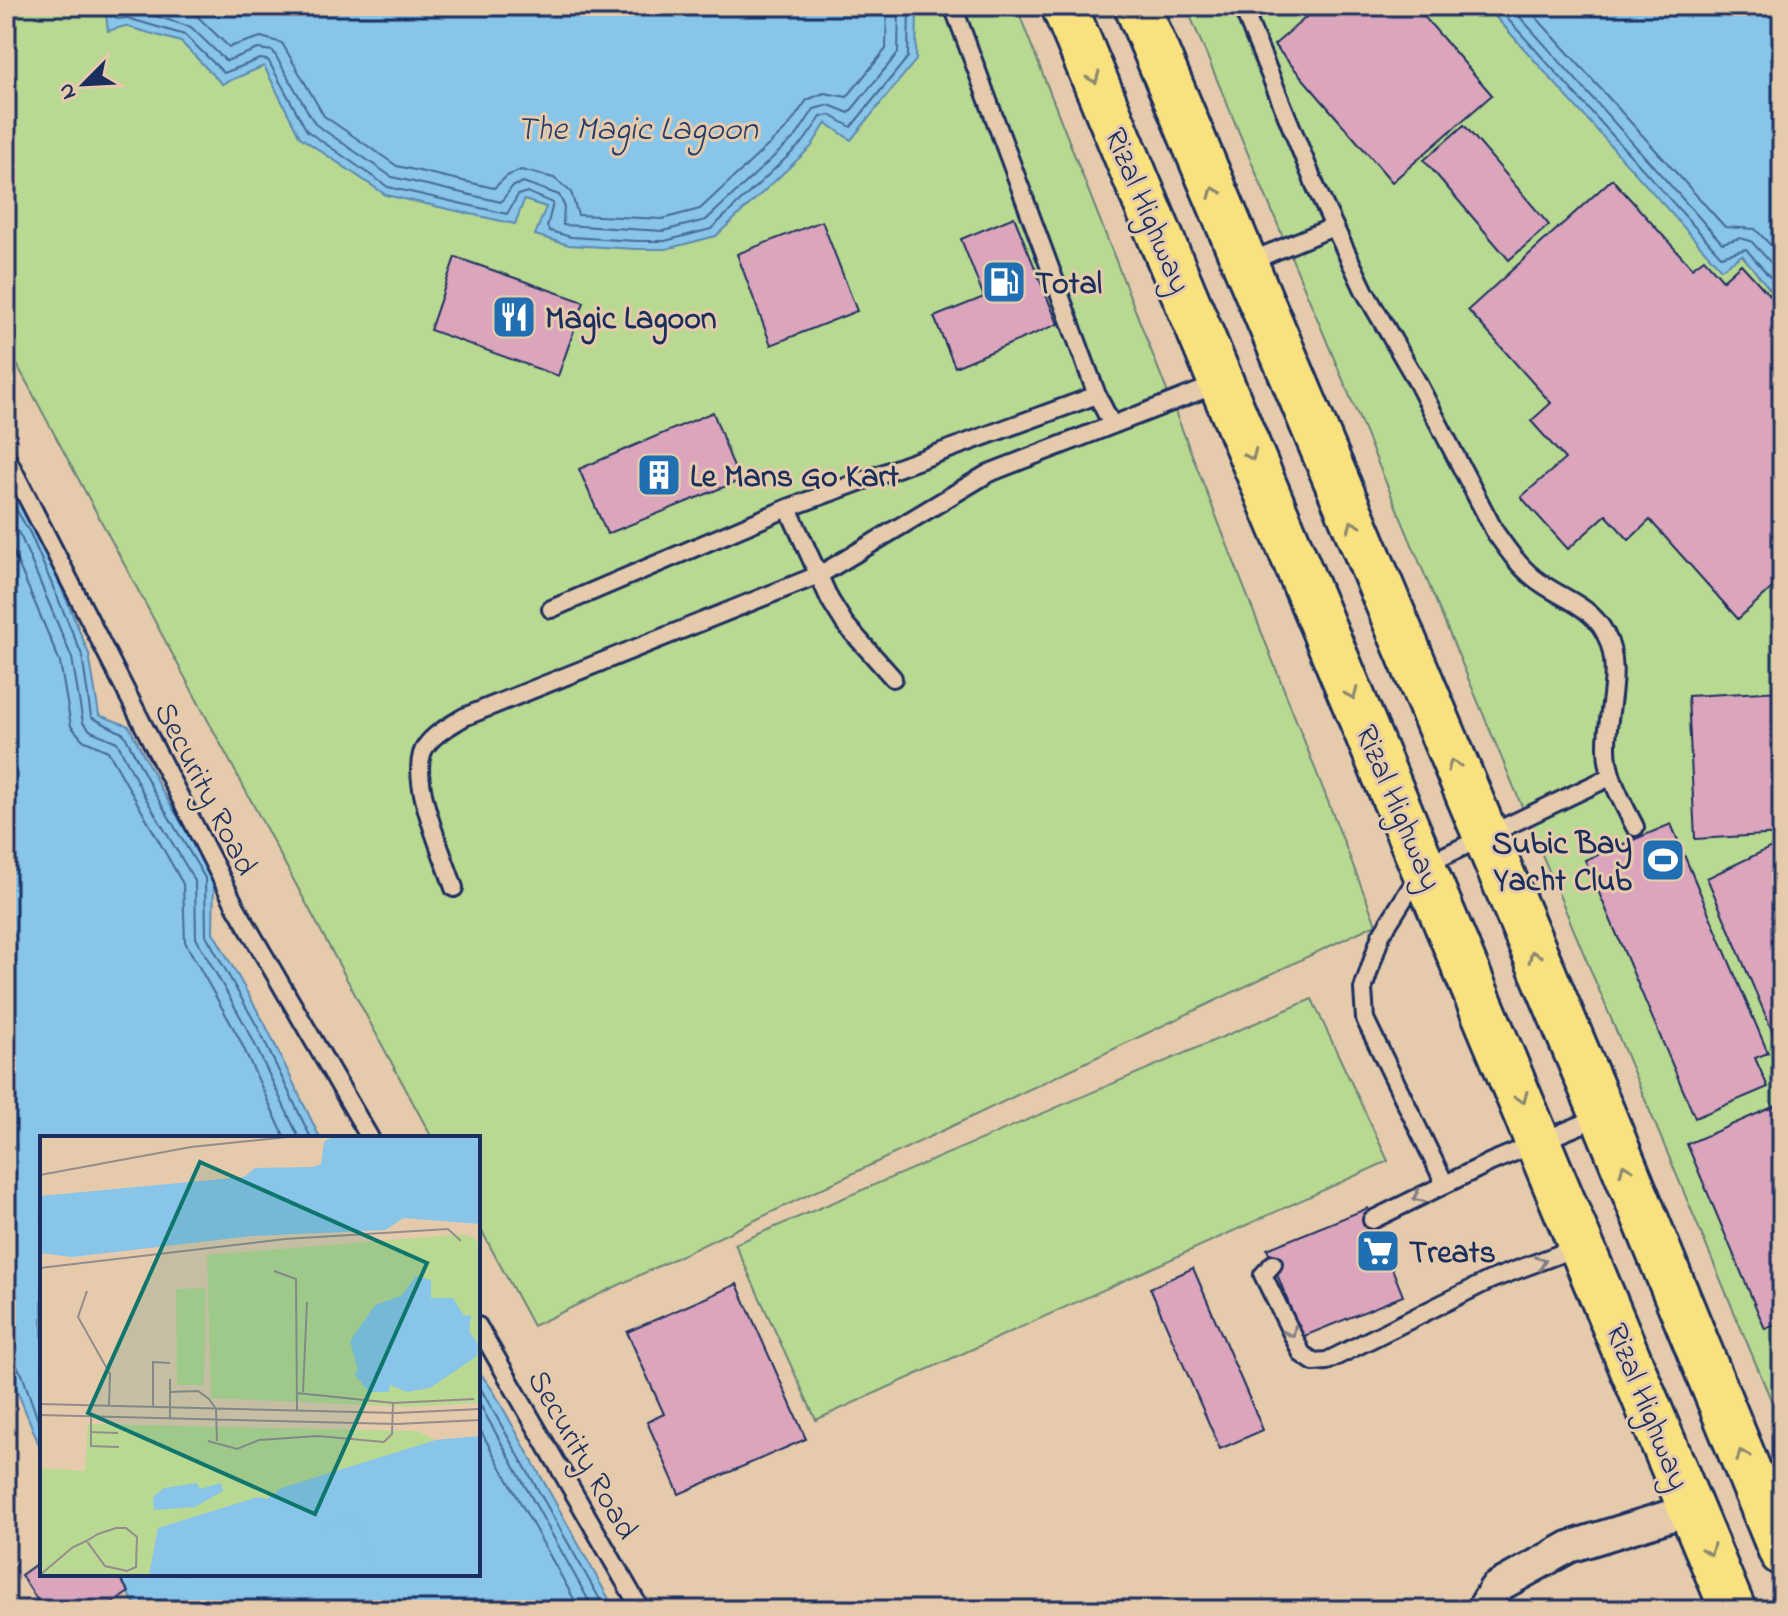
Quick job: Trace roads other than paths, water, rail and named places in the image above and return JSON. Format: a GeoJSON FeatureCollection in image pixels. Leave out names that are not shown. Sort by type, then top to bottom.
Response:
{"type":"FeatureCollection","features":[{"type":"Feature","properties":{"kind":"main road","name":"Rizal Highway"},"geometry":{"type":"LineString","coordinates":[[1064,6],[1425,865],[1733,1610]]}},
{"type":"Feature","properties":{"kind":"main road","name":"Rizal Highway"},"geometry":{"type":"LineString","coordinates":[[1137,6],[1483,837],[1603,1115],[1782,1553]]}},
{"type":"Feature","properties":{"kind":"street"},"geometry":{"type":"LineString","coordinates":[[1482,1610],[1495,1588],[1569,1547],[1692,1509]]}},
{"type":"Feature","properties":{"kind":"lane"},"geometry":{"type":"LineString","coordinates":[[953,6],[1097,395],[1112,425]]}},
{"type":"Feature","properties":{"kind":"lane"},"geometry":{"type":"LineString","coordinates":[[1242,6],[1333,227],[1365,292],[1415,378],[1503,544],[1533,578],[1595,616],[1607,636],[1613,659],[1607,749],[1610,777],[1635,827]]}},
{"type":"Feature","properties":{"kind":"lane"},"geometry":{"type":"LineString","coordinates":[[1243,264],[1333,227]]}},
{"type":"Feature","properties":{"kind":"lane"},"geometry":{"type":"LineString","coordinates":[[454,888],[419,778],[423,751],[439,733],[464,717],[821,574],[989,473],[1221,383]]}},
{"type":"Feature","properties":{"kind":"lane"},"geometry":{"type":"LineString","coordinates":[[551,609],[788,508],[1097,395]]}},
{"type":"Feature","properties":{"kind":"lane","name":"Security Road"},"geometry":{"type":"LineString","coordinates":[[6,456],[236,907],[369,1136]]}},
{"type":"Feature","properties":{"kind":"lane"},"geometry":{"type":"LineString","coordinates":[[788,508],[821,574],[830,600],[845,624],[893,678]]}},
{"type":"Feature","properties":{"kind":"lane"},"geometry":{"type":"LineString","coordinates":[[1445,1184],[1365,1019],[1363,989],[1381,935],[1425,865],[1610,777]]}},
{"type":"Feature","properties":{"kind":"lane"},"geometry":{"type":"LineString","coordinates":[[1372,1220],[1445,1184],[1603,1115]]}},
{"type":"Feature","properties":{"kind":"lane"},"geometry":{"type":"LineString","coordinates":[[1273,1264],[1263,1275],[1302,1354],[1314,1362],[1327,1361],[1490,1280],[1583,1245]]}},
{"type":"Feature","properties":{"kind":"lane","name":"Security Road"},"geometry":{"type":"LineString","coordinates":[[480,1329],[641,1610]]}},
{"type":"Feature","properties":{"kind":"water","name":"The Magic Lagoon"},"geometry":{"type":"Polygon","coordinates":[[[105,6],[917,6],[916,60],[851,140],[826,123],[811,147],[716,236],[666,249],[569,245],[535,235],[546,207],[524,200],[515,224],[386,195],[300,137],[264,66],[222,84],[181,42],[125,26],[108,31],[105,6]]]}},
{"type":"Feature","properties":{"kind":"water"},"geometry":{"type":"Polygon","coordinates":[[[1486,6],[1782,6],[1782,294],[1772,292],[1742,255],[1721,269],[1486,6]]]}},
{"type":"Feature","properties":{"kind":"water"},"geometry":{"type":"Polygon","coordinates":[[[6,477],[37,529],[89,654],[99,715],[129,726],[161,789],[214,877],[213,932],[265,1024],[319,1136],[40,1136],[40,1447],[6,1363],[6,477]]]}},
{"type":"Feature","properties":{"kind":"water"},"geometry":{"type":"Polygon","coordinates":[[[480,1373],[494,1392],[615,1610],[139,1610],[117,1576],[480,1576],[480,1373]]]}},
{"type":"Feature","properties":{"kind":"place","name":"Total"},"geometry":{"type":"Point","coordinates":[1004,282]}},
{"type":"Feature","properties":{"kind":"place","name":"Magic Lagoon"},"geometry":{"type":"Point","coordinates":[514,317]}},
{"type":"Feature","properties":{"kind":"place","name":"Le Mans Go Kart"},"geometry":{"type":"Point","coordinates":[659,475]}},
{"type":"Feature","properties":{"kind":"place","name":"Subic Bay Yacht Club"},"geometry":{"type":"Point","coordinates":[1663,860]}},
{"type":"Feature","properties":{"kind":"place","name":"Treats"},"geometry":{"type":"Point","coordinates":[1378,1251]}}]}
